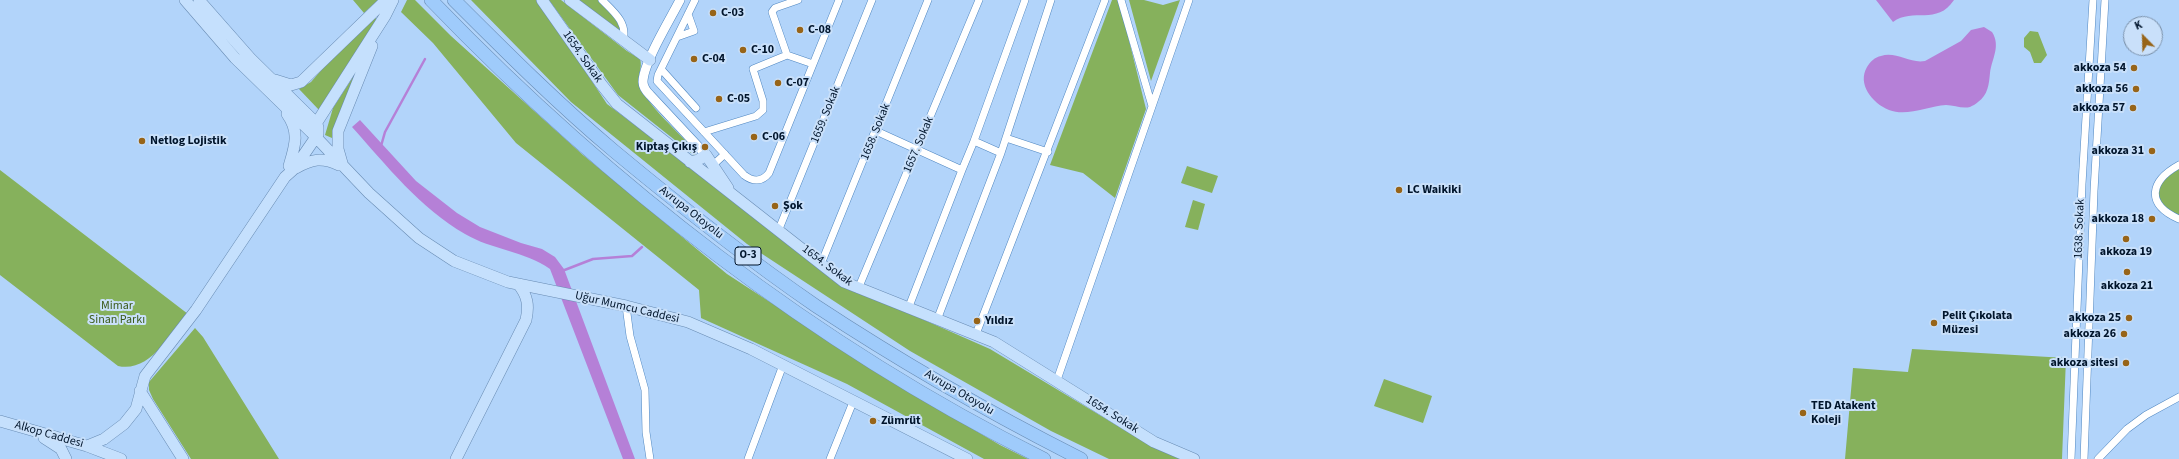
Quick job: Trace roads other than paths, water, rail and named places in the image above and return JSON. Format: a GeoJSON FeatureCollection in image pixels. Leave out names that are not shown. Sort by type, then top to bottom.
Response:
{"type":"FeatureCollection","features":[{"type":"Feature","properties":{"kind":"highway","name":"Avrupa Otoyolu"},"geometry":{"type":"LineString","coordinates":[[431,0],[490,59],[559,124],[640,194],[750,280],[896,376],[1044,459]]}},
{"type":"Feature","properties":{"kind":"highway","name":"Avrupa Otoyolu"},"geometry":{"type":"LineString","coordinates":[[454,0],[528,73],[612,150],[711,229],[754,261],[817,306],[931,378],[1081,459]]}},
{"type":"Feature","properties":{"kind":"main road"},"geometry":{"type":"LineString","coordinates":[[185,0],[223,45],[278,100],[315,131]]}},
{"type":"Feature","properties":{"kind":"main road"},"geometry":{"type":"LineString","coordinates":[[199,0],[315,131]]}},
{"type":"Feature","properties":{"kind":"main road"},"geometry":{"type":"LineString","coordinates":[[265,73],[287,85],[301,82],[386,0]]}},
{"type":"Feature","properties":{"kind":"main road"},"geometry":{"type":"LineString","coordinates":[[344,167],[338,149],[338,131],[393,0]]}},
{"type":"Feature","properties":{"kind":"main road","name":"1654. Sokak"},"geometry":{"type":"LineString","coordinates":[[542,0],[611,98],[731,194],[779,229],[820,264],[844,282],[908,309],[976,334],[1010,351],[1154,442],[1194,459]]}},
{"type":"Feature","properties":{"kind":"main road"},"geometry":{"type":"LineString","coordinates":[[570,0],[650,60]]}},
{"type":"Feature","properties":{"kind":"main road"},"geometry":{"type":"LineString","coordinates":[[87,446],[104,439],[124,424],[136,409],[145,376],[196,310],[286,177],[385,16]]}},
{"type":"Feature","properties":{"kind":"main road"},"geometry":{"type":"LineString","coordinates":[[278,100],[292,121],[296,133],[292,167]]}},
{"type":"Feature","properties":{"kind":"main road","name":"Uğur Mumcu Caddesi"},"geometry":{"type":"LineString","coordinates":[[315,131],[344,167],[388,212],[436,250],[480,273],[518,284],[626,306],[688,322],[751,349],[967,459]]}},
{"type":"Feature","properties":{"kind":"main road"},"geometry":{"type":"LineString","coordinates":[[690,162],[698,160],[706,155],[731,194]]}},
{"type":"Feature","properties":{"kind":"main road"},"geometry":{"type":"LineString","coordinates":[[292,167],[320,159],[344,167]]}},
{"type":"Feature","properties":{"kind":"main road"},"geometry":{"type":"LineString","coordinates":[[456,459],[526,320],[528,308],[527,297],[518,284]]}},
{"type":"Feature","properties":{"kind":"main road"},"geometry":{"type":"LineString","coordinates":[[140,391],[183,459]]}},
{"type":"Feature","properties":{"kind":"main road","name":"Alkop Caddesi"},"geometry":{"type":"LineString","coordinates":[[0,421],[87,446],[117,458]]}},
{"type":"Feature","properties":{"kind":"main road"},"geometry":{"type":"LineString","coordinates":[[38,433],[60,449],[66,459]]}},
{"type":"Feature","properties":{"kind":"main road"},"geometry":{"type":"LineString","coordinates":[[96,459],[117,458]]}},
{"type":"Feature","properties":{"kind":"street"},"geometry":{"type":"LineString","coordinates":[[602,0],[622,22],[625,30],[623,41]]}},
{"type":"Feature","properties":{"kind":"street"},"geometry":{"type":"LineString","coordinates":[[680,0],[650,60],[644,77],[645,89],[706,155],[716,145]]}},
{"type":"Feature","properties":{"kind":"street"},"geometry":{"type":"LineString","coordinates":[[695,0],[657,77],[658,84],[749,178],[760,180],[767,175],[840,0]]}},
{"type":"Feature","properties":{"kind":"street"},"geometry":{"type":"LineString","coordinates":[[787,55],[772,12],[775,8],[798,0]]}},
{"type":"Feature","properties":{"kind":"street","name":"1659. Sokak"},"geometry":{"type":"LineString","coordinates":[[779,229],[872,0]]}},
{"type":"Feature","properties":{"kind":"street","name":"1658. Sokak"},"geometry":{"type":"LineString","coordinates":[[820,264],[876,131],[928,0]]}},
{"type":"Feature","properties":{"kind":"street","name":"1657. Sokak"},"geometry":{"type":"LineString","coordinates":[[858,289],[979,0]]}},
{"type":"Feature","properties":{"kind":"street"},"geometry":{"type":"LineString","coordinates":[[908,309],[974,141],[1025,0]]}},
{"type":"Feature","properties":{"kind":"street"},"geometry":{"type":"LineString","coordinates":[[937,320],[1001,153],[1051,0]]}},
{"type":"Feature","properties":{"kind":"street"},"geometry":{"type":"LineString","coordinates":[[976,334],[1106,0]]}},
{"type":"Feature","properties":{"kind":"street"},"geometry":{"type":"LineString","coordinates":[[1121,0],[1152,106]]}},
{"type":"Feature","properties":{"kind":"street"},"geometry":{"type":"LineString","coordinates":[[1057,380],[1189,0]]}},
{"type":"Feature","properties":{"kind":"street","name":"1638. Sokak"},"geometry":{"type":"LineString","coordinates":[[2071,459],[2082,184],[2093,0]]}},
{"type":"Feature","properties":{"kind":"street","name":"1638. Sokak"},"geometry":{"type":"LineString","coordinates":[[2084,459],[2094,191],[2105,0]]}},
{"type":"Feature","properties":{"kind":"street"},"geometry":{"type":"LineString","coordinates":[[677,37],[694,31],[688,14]]}},
{"type":"Feature","properties":{"kind":"street"},"geometry":{"type":"LineString","coordinates":[[704,132],[756,116],[761,112],[764,103],[753,69],[787,55],[813,64]]}},
{"type":"Feature","properties":{"kind":"street"},"geometry":{"type":"LineString","coordinates":[[661,69],[696,108]]}},
{"type":"Feature","properties":{"kind":"street"},"geometry":{"type":"LineString","coordinates":[[876,131],[962,170]]}},
{"type":"Feature","properties":{"kind":"street"},"geometry":{"type":"LineString","coordinates":[[1006,138],[1048,152]]}},
{"type":"Feature","properties":{"kind":"street"},"geometry":{"type":"LineString","coordinates":[[974,141],[1001,153]]}},
{"type":"Feature","properties":{"kind":"street"},"geometry":{"type":"LineString","coordinates":[[713,165],[725,154]]}},
{"type":"Feature","properties":{"kind":"street"},"geometry":{"type":"LineString","coordinates":[[2179,165],[2163,175],[2158,181],[2155,191],[2159,204],[2163,209],[2179,219]]}},
{"type":"Feature","properties":{"kind":"street"},"geometry":{"type":"LineString","coordinates":[[626,306],[630,336],[645,390],[646,432],[650,459]]}},
{"type":"Feature","properties":{"kind":"street"},"geometry":{"type":"LineString","coordinates":[[748,459],[783,365]]}},
{"type":"Feature","properties":{"kind":"street"},"geometry":{"type":"LineString","coordinates":[[2098,459],[2131,425],[2179,397]]}},
{"type":"Feature","properties":{"kind":"street"},"geometry":{"type":"LineString","coordinates":[[830,459],[853,402]]}},
{"type":"Feature","properties":{"kind":"waterway"},"geometry":{"type":"LineString","coordinates":[[381,146],[385,132],[425,59]]}},
{"type":"Feature","properties":{"kind":"waterway"},"geometry":{"type":"LineString","coordinates":[[562,271],[593,259],[632,256],[642,247]]}},
{"type":"Feature","properties":{"kind":"place","name":"C-03"},"geometry":{"type":"Point","coordinates":[713,13]}},
{"type":"Feature","properties":{"kind":"place","name":"C-08"},"geometry":{"type":"Point","coordinates":[800,30]}},
{"type":"Feature","properties":{"kind":"place","name":"C-10"},"geometry":{"type":"Point","coordinates":[743,50]}},
{"type":"Feature","properties":{"kind":"place","name":"C-04"},"geometry":{"type":"Point","coordinates":[694,59]}},
{"type":"Feature","properties":{"kind":"place","name":"akkoza 54"},"geometry":{"type":"Point","coordinates":[2134,68]}},
{"type":"Feature","properties":{"kind":"place","name":"C-07"},"geometry":{"type":"Point","coordinates":[778,83]}},
{"type":"Feature","properties":{"kind":"place","name":"akkoza 56"},"geometry":{"type":"Point","coordinates":[2136,89]}},
{"type":"Feature","properties":{"kind":"place","name":"C-05"},"geometry":{"type":"Point","coordinates":[719,99]}},
{"type":"Feature","properties":{"kind":"place","name":"akkoza 57"},"geometry":{"type":"Point","coordinates":[2133,108]}},
{"type":"Feature","properties":{"kind":"place","name":"C-06"},"geometry":{"type":"Point","coordinates":[754,137]}},
{"type":"Feature","properties":{"kind":"place","name":"Netlog Lojistik"},"geometry":{"type":"Point","coordinates":[142,141]}},
{"type":"Feature","properties":{"kind":"place","name":"Kiptaş Çıkış"},"geometry":{"type":"Point","coordinates":[705,147]}},
{"type":"Feature","properties":{"kind":"place","name":"akkoza 31"},"geometry":{"type":"Point","coordinates":[2152,151]}},
{"type":"Feature","properties":{"kind":"place","name":"LC Waikiki"},"geometry":{"type":"Point","coordinates":[1399,190]}},
{"type":"Feature","properties":{"kind":"place","name":"Şok"},"geometry":{"type":"Point","coordinates":[775,206]}},
{"type":"Feature","properties":{"kind":"place","name":"akkoza 18"},"geometry":{"type":"Point","coordinates":[2152,219]}},
{"type":"Feature","properties":{"kind":"place","name":"akkoza 19"},"geometry":{"type":"Point","coordinates":[2126,239]}},
{"type":"Feature","properties":{"kind":"place","name":"akkoza 21"},"geometry":{"type":"Point","coordinates":[2127,272]}},
{"type":"Feature","properties":{"kind":"place","name":"akkoza 25"},"geometry":{"type":"Point","coordinates":[2129,318]}},
{"type":"Feature","properties":{"kind":"place","name":"Yıldız"},"geometry":{"type":"Point","coordinates":[977,321]}},
{"type":"Feature","properties":{"kind":"place","name":"Pelit Çıkolata Müzesi"},"geometry":{"type":"Point","coordinates":[1934,323]}},
{"type":"Feature","properties":{"kind":"place","name":"akkoza 26"},"geometry":{"type":"Point","coordinates":[2124,334]}},
{"type":"Feature","properties":{"kind":"place","name":"akkoza sitesi"},"geometry":{"type":"Point","coordinates":[2126,363]}},
{"type":"Feature","properties":{"kind":"place","name":"TED Atakent Koleji"},"geometry":{"type":"Point","coordinates":[1803,413]}},
{"type":"Feature","properties":{"kind":"place","name":"Zümrüt"},"geometry":{"type":"Point","coordinates":[873,421]}},
{"type":"Feature","properties":{"kind":"park label","name":"Mimar Sinan Parkı"},"geometry":{"type":"Point","coordinates":[117,313]}}]}
